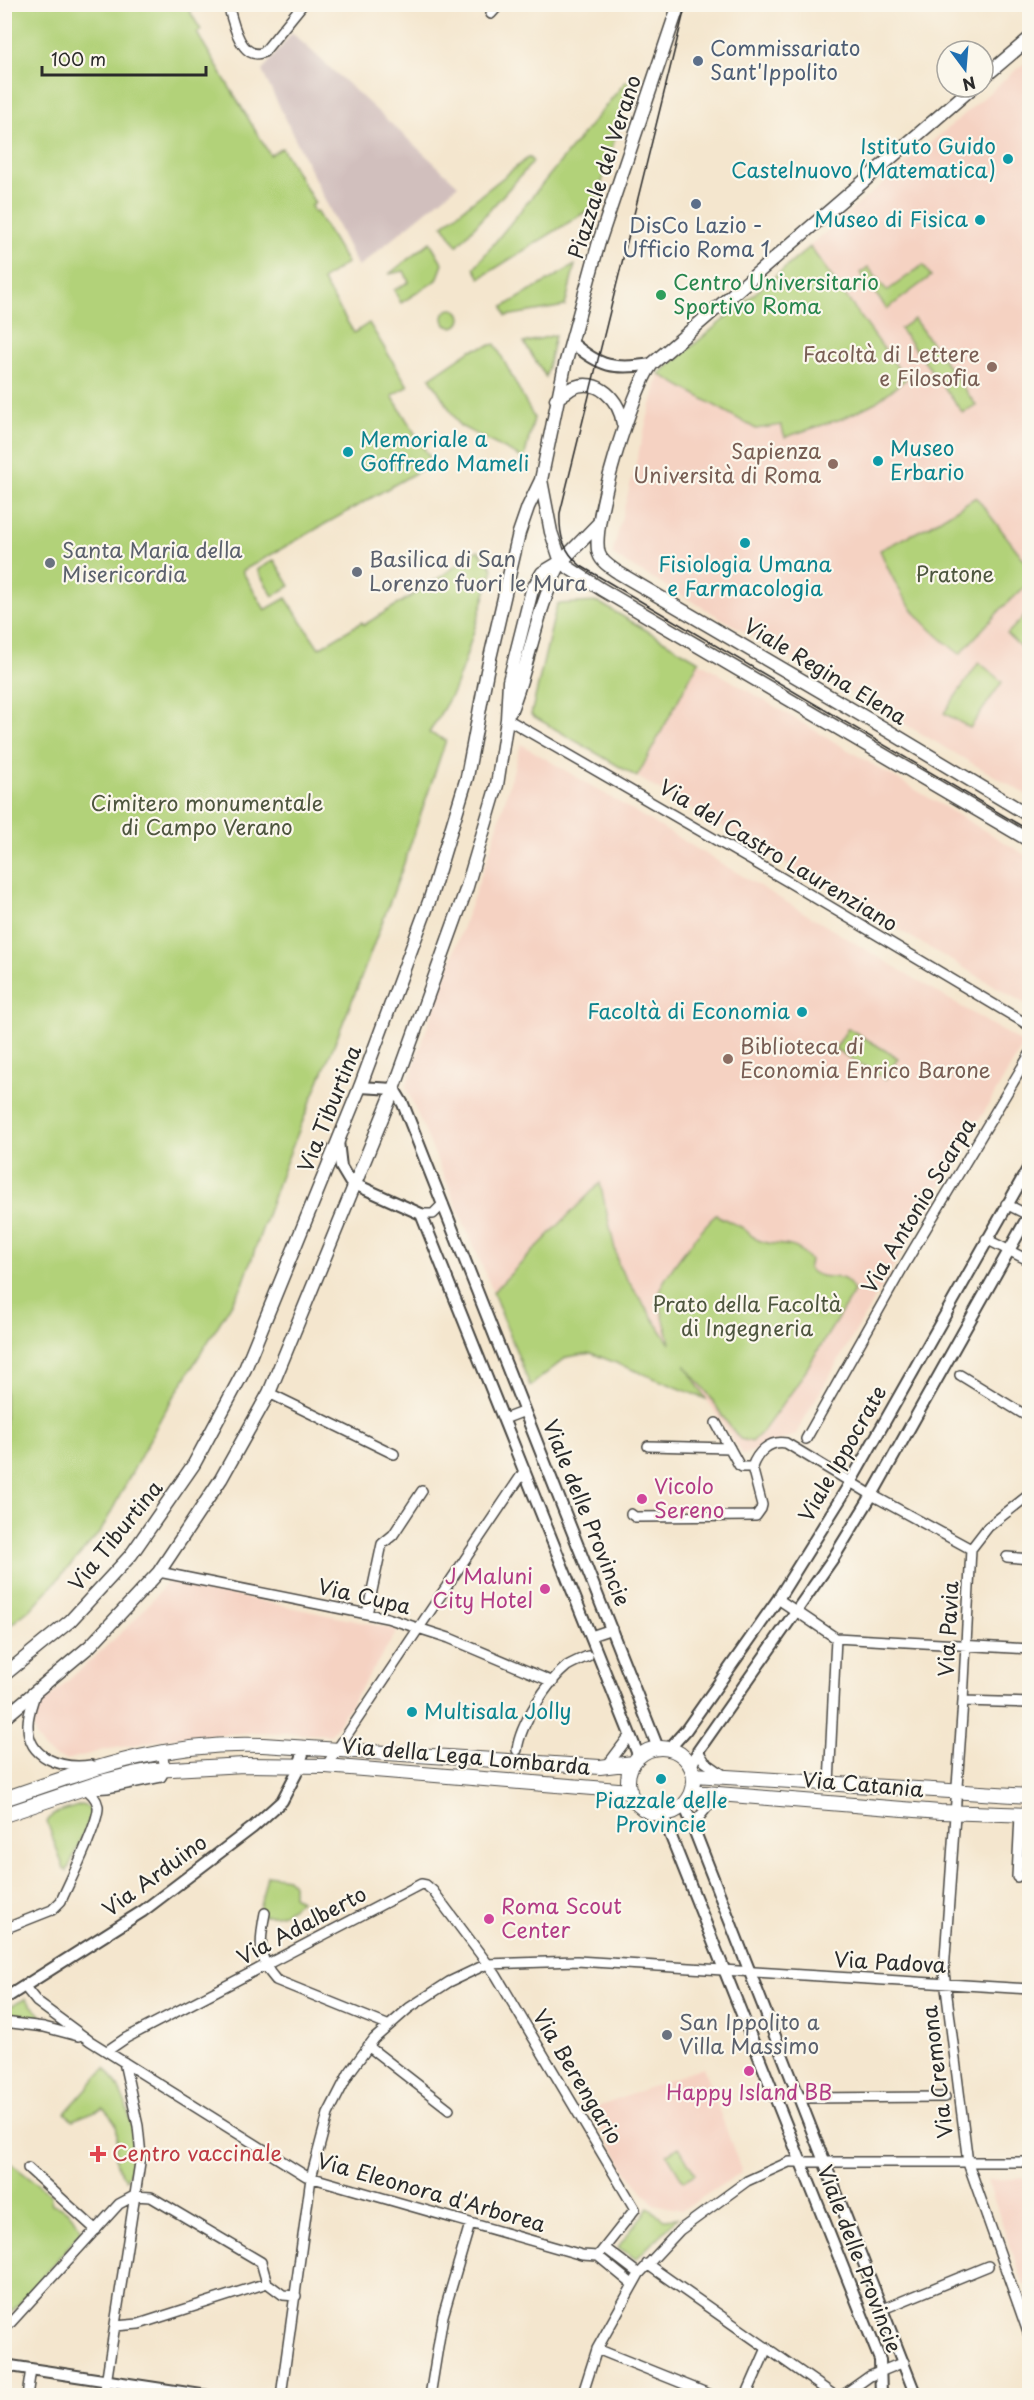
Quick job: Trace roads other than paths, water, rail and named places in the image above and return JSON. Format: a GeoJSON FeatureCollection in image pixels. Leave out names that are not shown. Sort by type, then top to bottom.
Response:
{"type":"FeatureCollection","features":[{"type":"Feature","properties":{"kind":"main road","name":"Piazzale del Verano"},"geometry":{"type":"LineString","coordinates":[[562,561],[551,532],[541,480],[556,399],[599,242],[679,4]]}},
{"type":"Feature","properties":{"kind":"main road"},"geometry":{"type":"LineString","coordinates":[[995,68],[1029,38]]}},
{"type":"Feature","properties":{"kind":"main road"},"geometry":{"type":"LineString","coordinates":[[4,1718],[90,1646],[159,1572],[216,1488],[269,1393],[394,1089],[466,890],[497,785],[507,719],[510,673],[532,590],[543,573],[562,561],[598,524],[624,425],[640,382],[652,364],[959,99]]}},
{"type":"Feature","properties":{"kind":"main road"},"geometry":{"type":"LineString","coordinates":[[556,399],[576,387],[600,389],[618,404],[624,425]]}},
{"type":"Feature","properties":{"kind":"main road","name":"Via Tiburtina"},"geometry":{"type":"LineString","coordinates":[[4,1675],[65,1625],[103,1588],[143,1539],[185,1479],[238,1383],[360,1087],[417,940],[466,777],[487,671],[519,533],[541,480]]}},
{"type":"Feature","properties":{"kind":"main road","name":"Viale Regina Elena"},"geometry":{"type":"LineString","coordinates":[[598,524],[598,551],[602,560],[619,573],[1029,816]]}},
{"type":"Feature","properties":{"kind":"main road","name":"Viale Regina Elena"},"geometry":{"type":"LineString","coordinates":[[562,561],[573,572],[601,589],[1029,840]]}},
{"type":"Feature","properties":{"kind":"main road","name":"Via della Lega Lombarda"},"geometry":{"type":"LineString","coordinates":[[4,1799],[116,1761],[162,1751],[230,1745],[606,1767],[636,1760]]}},
{"type":"Feature","properties":{"kind":"main road"},"geometry":{"type":"LineString","coordinates":[[664,1749],[682,1756],[692,1771],[693,1792],[676,1811],[662,1814],[652,1813],[634,1801],[630,1791],[629,1775],[636,1760],[647,1751],[664,1749]]}},
{"type":"Feature","properties":{"kind":"main road","name":"Via della Lega Lombarda"},"geometry":{"type":"LineString","coordinates":[[5,1815],[133,1773],[244,1765],[326,1766],[630,1791]]}},
{"type":"Feature","properties":{"kind":"main road","name":"Via Catania"},"geometry":{"type":"LineString","coordinates":[[692,1771],[727,1778],[1029,1797]]}},
{"type":"Feature","properties":{"kind":"main road","name":"Via Catania"},"geometry":{"type":"LineString","coordinates":[[693,1792],[1025,1815]]}},
{"type":"Feature","properties":{"kind":"street"},"geometry":{"type":"LineString","coordinates":[[228,4],[244,48],[251,54],[264,52],[303,4]]}},
{"type":"Feature","properties":{"kind":"street"},"geometry":{"type":"LineString","coordinates":[[491,14],[500,4]]}},
{"type":"Feature","properties":{"kind":"street"},"geometry":{"type":"LineString","coordinates":[[571,342],[593,360],[608,366],[625,368],[652,364]]}},
{"type":"Feature","properties":{"kind":"street","name":"Via del Castro Laurenziano"},"geometry":{"type":"LineString","coordinates":[[507,719],[796,886],[1029,1026]]}},
{"type":"Feature","properties":{"kind":"street","name":"Via Antonio Scarpa"},"geometry":{"type":"LineString","coordinates":[[806,1439],[903,1267],[1029,1054]]}},
{"type":"Feature","properties":{"kind":"street"},"geometry":{"type":"LineString","coordinates":[[360,1087],[394,1089]]}},
{"type":"Feature","properties":{"kind":"street","name":"Viale delle Provincie"},"geometry":{"type":"LineString","coordinates":[[394,1089],[403,1104],[612,1629],[664,1749]]}},
{"type":"Feature","properties":{"kind":"street"},"geometry":{"type":"LineString","coordinates":[[338,1141],[343,1172],[354,1185],[421,1214],[433,1214],[443,1204]]}},
{"type":"Feature","properties":{"kind":"street","name":"Viale Ippocrate"},"geometry":{"type":"LineString","coordinates":[[664,1749],[686,1730],[777,1599],[850,1483],[1029,1165]]}},
{"type":"Feature","properties":{"kind":"street"},"geometry":{"type":"LineString","coordinates":[[1006,1204],[1029,1215]]}},
{"type":"Feature","properties":{"kind":"street","name":"Viale delle Provincie"},"geometry":{"type":"LineString","coordinates":[[421,1214],[630,1735],[636,1760]]}},
{"type":"Feature","properties":{"kind":"street","name":"Viale Ippocrate"},"geometry":{"type":"LineString","coordinates":[[692,1771],[698,1751],[797,1612],[872,1495],[1029,1215]]}},
{"type":"Feature","properties":{"kind":"street"},"geometry":{"type":"LineString","coordinates":[[986,1239],[1029,1261]]}},
{"type":"Feature","properties":{"kind":"street"},"geometry":{"type":"LineString","coordinates":[[960,1375],[1029,1418]]}},
{"type":"Feature","properties":{"kind":"street"},"geometry":{"type":"LineString","coordinates":[[269,1393],[394,1454]]}},
{"type":"Feature","properties":{"kind":"street","name":"Viale delle Provincie"},"geometry":{"type":"LineString","coordinates":[[504,1419],[525,1411]]}},
{"type":"Feature","properties":{"kind":"street"},"geometry":{"type":"LineString","coordinates":[[716,1423],[739,1465],[752,1467]]}},
{"type":"Feature","properties":{"kind":"street"},"geometry":{"type":"LineString","coordinates":[[631,1514],[635,1517],[751,1517],[759,1514],[762,1505],[752,1467],[758,1454],[779,1442],[786,1443],[850,1483],[971,1549],[988,1527],[1029,1494]]}},
{"type":"Feature","properties":{"kind":"street"},"geometry":{"type":"LineString","coordinates":[[648,1446],[730,1448]]}},
{"type":"Feature","properties":{"kind":"street"},"geometry":{"type":"LineString","coordinates":[[326,1766],[525,1470]]}},
{"type":"Feature","properties":{"kind":"street"},"geometry":{"type":"LineString","coordinates":[[368,1614],[382,1544],[393,1535],[422,1491]]}},
{"type":"Feature","properties":{"kind":"street","name":"Via Pavia"},"geometry":{"type":"LineString","coordinates":[[957,1792],[971,1549]]}},
{"type":"Feature","properties":{"kind":"street"},"geometry":{"type":"LineString","coordinates":[[1006,1557],[1029,1559]]}},
{"type":"Feature","properties":{"kind":"street","name":"Via Cupa"},"geometry":{"type":"LineString","coordinates":[[159,1572],[368,1614],[419,1628],[501,1658],[553,1682]]}},
{"type":"Feature","properties":{"kind":"street"},"geometry":{"type":"LineString","coordinates":[[777,1599],[836,1638],[1029,1649]]}},
{"type":"Feature","properties":{"kind":"street","name":"Viale delle Provincie"},"geometry":{"type":"LineString","coordinates":[[591,1636],[612,1629]]}},
{"type":"Feature","properties":{"kind":"street"},"geometry":{"type":"LineString","coordinates":[[829,1784],[836,1638]]}},
{"type":"Feature","properties":{"kind":"street"},"geometry":{"type":"LineString","coordinates":[[517,1750],[520,1732],[525,1722],[553,1682],[567,1667],[588,1656]]}},
{"type":"Feature","properties":{"kind":"street"},"geometry":{"type":"LineString","coordinates":[[36,1691],[28,1724],[29,1733],[39,1752],[53,1762],[68,1767],[116,1761]]}},
{"type":"Feature","properties":{"kind":"street"},"geometry":{"type":"LineString","coordinates":[[963,1701],[1029,1703]]}},
{"type":"Feature","properties":{"kind":"street"},"geometry":{"type":"LineString","coordinates":[[606,1767],[630,1735]]}},
{"type":"Feature","properties":{"kind":"street"},"geometry":{"type":"LineString","coordinates":[[299,1765],[304,1748]]}},
{"type":"Feature","properties":{"kind":"street"},"geometry":{"type":"LineString","coordinates":[[162,1751],[165,1770]]}},
{"type":"Feature","properties":{"kind":"street"},"geometry":{"type":"LineString","coordinates":[[698,1751],[705,1762],[727,1778]]}},
{"type":"Feature","properties":{"kind":"street","name":"Via Arduino"},"geometry":{"type":"LineString","coordinates":[[7,1996],[25,1987],[143,1911],[252,1828],[282,1801],[299,1765]]}},
{"type":"Feature","properties":{"kind":"street"},"geometry":{"type":"LineString","coordinates":[[4,1929],[52,1910],[61,1901],[98,1812],[94,1797],[83,1788]]}},
{"type":"Feature","properties":{"kind":"street","name":"Via Cremona"},"geometry":{"type":"LineString","coordinates":[[957,1792],[944,1972],[968,2163],[1029,2338]]}},
{"type":"Feature","properties":{"kind":"street"},"geometry":{"type":"LineString","coordinates":[[692,1826],[717,1794]]}},
{"type":"Feature","properties":{"kind":"street","name":"Viale delle Provincie"},"geometry":{"type":"LineString","coordinates":[[684,1804],[916,2396]]}},
{"type":"Feature","properties":{"kind":"street","name":"Viale delle Provincie"},"geometry":{"type":"LineString","coordinates":[[662,1814],[880,2360],[881,2396]]}},
{"type":"Feature","properties":{"kind":"street"},"geometry":{"type":"LineString","coordinates":[[1017,1877],[1025,1815]]}},
{"type":"Feature","properties":{"kind":"street","name":"Via Adalberto"},"geometry":{"type":"LineString","coordinates":[[107,2051],[126,2038],[420,1884],[426,1885],[433,1891],[487,1964]]}},
{"type":"Feature","properties":{"kind":"street"},"geometry":{"type":"LineString","coordinates":[[264,1912],[260,1943],[266,1966],[276,1980],[387,2025]]}},
{"type":"Feature","properties":{"kind":"street"},"geometry":{"type":"LineString","coordinates":[[281,2396],[311,2178],[328,2114],[349,2073],[368,2046],[387,2025],[428,1995],[487,1964],[577,1960],[749,1971]]}},
{"type":"Feature","properties":{"kind":"street","name":"Via Berengario"},"geometry":{"type":"LineString","coordinates":[[487,1964],[634,2209],[604,2248]]}},
{"type":"Feature","properties":{"kind":"street","name":"Via Padova"},"geometry":{"type":"LineString","coordinates":[[749,1971],[1029,1989]]}},
{"type":"Feature","properties":{"kind":"street"},"geometry":{"type":"LineString","coordinates":[[25,1987],[37,2002],[90,2041]]}},
{"type":"Feature","properties":{"kind":"street"},"geometry":{"type":"LineString","coordinates":[[4,2022],[44,2027],[90,2041]]}},
{"type":"Feature","properties":{"kind":"street","name":"Via Eleonora d'Arborea"},"geometry":{"type":"LineString","coordinates":[[90,2041],[311,2178],[582,2255],[598,2256]]}},
{"type":"Feature","properties":{"kind":"street"},"geometry":{"type":"LineString","coordinates":[[368,2046],[449,2109]]}},
{"type":"Feature","properties":{"kind":"street"},"geometry":{"type":"LineString","coordinates":[[104,2396],[140,2166],[141,2147],[124,2062]]}},
{"type":"Feature","properties":{"kind":"street"},"geometry":{"type":"LineString","coordinates":[[800,2098],[945,2097]]}},
{"type":"Feature","properties":{"kind":"street"},"geometry":{"type":"LineString","coordinates":[[582,2396],[597,2349],[632,2284],[647,2264],[680,2230],[747,2181],[782,2165],[800,2162]]}},
{"type":"Feature","properties":{"kind":"street","name":"Viale delle Provincie"},"geometry":{"type":"LineString","coordinates":[[800,2162],[826,2163]]}},
{"type":"Feature","properties":{"kind":"street"},"geometry":{"type":"LineString","coordinates":[[826,2163],[1029,2162]]}},
{"type":"Feature","properties":{"kind":"street"},"geometry":{"type":"LineString","coordinates":[[28,2168],[96,2230]]}},
{"type":"Feature","properties":{"kind":"street"},"geometry":{"type":"LineString","coordinates":[[4,2330],[119,2204],[134,2196],[151,2197],[261,2262],[267,2283],[283,2295],[296,2296]]}},
{"type":"Feature","properties":{"kind":"street"},"geometry":{"type":"LineString","coordinates":[[430,2396],[443,2316],[470,2224]]}},
{"type":"Feature","properties":{"kind":"street"},"geometry":{"type":"LineString","coordinates":[[632,2284],[598,2256],[604,2248],[639,2274]]}},
{"type":"Feature","properties":{"kind":"street"},"geometry":{"type":"LineString","coordinates":[[647,2264],[835,2396]]}},
{"type":"Feature","properties":{"kind":"street"},"geometry":{"type":"LineString","coordinates":[[883,2308],[988,2266]]}},
{"type":"Feature","properties":{"kind":"street"},"geometry":{"type":"LineString","coordinates":[[115,2326],[139,2324],[267,2283]]}},
{"type":"Feature","properties":{"kind":"street"},"geometry":{"type":"LineString","coordinates":[[746,2396],[767,2348]]}},
{"type":"Feature","properties":{"kind":"street"},"geometry":{"type":"LineString","coordinates":[[597,2349],[714,2396]]}},
{"type":"Feature","properties":{"kind":"street","name":"Viale delle Provincie"},"geometry":{"type":"LineString","coordinates":[[881,2370],[904,2362]]}},
{"type":"Feature","properties":{"kind":"street"},"geometry":{"type":"LineString","coordinates":[[4,2365],[208,2396]]}},
{"type":"Feature","properties":{"kind":"street"},"geometry":{"type":"LineString","coordinates":[[27,2396],[31,2369]]}},
{"type":"Feature","properties":{"kind":"street"},"geometry":{"type":"LineString","coordinates":[[842,2396],[881,2370]]}},
{"type":"Feature","properties":{"kind":"tram line"},"geometry":{"type":"LineString","coordinates":[[686,4],[560,513],[563,542],[581,566],[1030,831]]}},
{"type":"Feature","properties":{"kind":"place","name":"Commissariato Sant'Ippolito"},"geometry":{"type":"Point","coordinates":[698,61]}},
{"type":"Feature","properties":{"kind":"place","name":"Istituto Guido Castelnuovo (Matematica)"},"geometry":{"type":"Point","coordinates":[1008,159]}},
{"type":"Feature","properties":{"kind":"place","name":"DisCo Lazio - Ufficio Roma 1"},"geometry":{"type":"Point","coordinates":[696,204]}},
{"type":"Feature","properties":{"kind":"place","name":"Museo di Fisica"},"geometry":{"type":"Point","coordinates":[980,220]}},
{"type":"Feature","properties":{"kind":"place","name":"Centro Universitario Sportivo Roma"},"geometry":{"type":"Point","coordinates":[661,295]}},
{"type":"Feature","properties":{"kind":"place","name":"Facoltà di Lettere e Filosofia"},"geometry":{"type":"Point","coordinates":[992,367]}},
{"type":"Feature","properties":{"kind":"place","name":"Memoriale a Goffredo Mameli"},"geometry":{"type":"Point","coordinates":[348,452]}},
{"type":"Feature","properties":{"kind":"place","name":"Museo Erbario"},"geometry":{"type":"Point","coordinates":[878,461]}},
{"type":"Feature","properties":{"kind":"place","name":"Sapienza Università di Roma"},"geometry":{"type":"Point","coordinates":[833,464]}},
{"type":"Feature","properties":{"kind":"place","name":"Fisiologia Umana e Farmacologia"},"geometry":{"type":"Point","coordinates":[745,543]}},
{"type":"Feature","properties":{"kind":"place","name":"Santa Maria della Misericordia"},"geometry":{"type":"Point","coordinates":[50,563]}},
{"type":"Feature","properties":{"kind":"place","name":"Basilica di San Lorenzo fuori le Mura"},"geometry":{"type":"Point","coordinates":[357,572]}},
{"type":"Feature","properties":{"kind":"place","name":"Facoltà di Economia"},"geometry":{"type":"Point","coordinates":[802,1012]}},
{"type":"Feature","properties":{"kind":"place","name":"Biblioteca di Economia Enrico Barone"},"geometry":{"type":"Point","coordinates":[728,1059]}},
{"type":"Feature","properties":{"kind":"place","name":"Vicolo Sereno"},"geometry":{"type":"Point","coordinates":[642,1499]}},
{"type":"Feature","properties":{"kind":"place","name":"J Maluni City Hotel"},"geometry":{"type":"Point","coordinates":[545,1589]}},
{"type":"Feature","properties":{"kind":"place","name":"Multisala Jolly"},"geometry":{"type":"Point","coordinates":[412,1712]}},
{"type":"Feature","properties":{"kind":"place","name":"Piazzale delle Provincie"},"geometry":{"type":"Point","coordinates":[661,1779]}},
{"type":"Feature","properties":{"kind":"place","name":"Roma Scout Center"},"geometry":{"type":"Point","coordinates":[489,1919]}},
{"type":"Feature","properties":{"kind":"place","name":"San Ippolito a Villa Massimo"},"geometry":{"type":"Point","coordinates":[667,2035]}},
{"type":"Feature","properties":{"kind":"place","name":"Happy Island BB"},"geometry":{"type":"Point","coordinates":[749,2071]}},
{"type":"Feature","properties":{"kind":"place","name":"Centro vaccinale"},"geometry":{"type":"Point","coordinates":[98,2154]}},
{"type":"Feature","properties":{"kind":"park label","name":"Pratone"},"geometry":{"type":"Point","coordinates":[955,575]}},
{"type":"Feature","properties":{"kind":"park label","name":"Cimitero monumentale di Campo Verano"},"geometry":{"type":"Point","coordinates":[207,816]}},
{"type":"Feature","properties":{"kind":"park label","name":"Prato della Facoltà di Ingegneria"},"geometry":{"type":"Point","coordinates":[747,1317]}}]}
